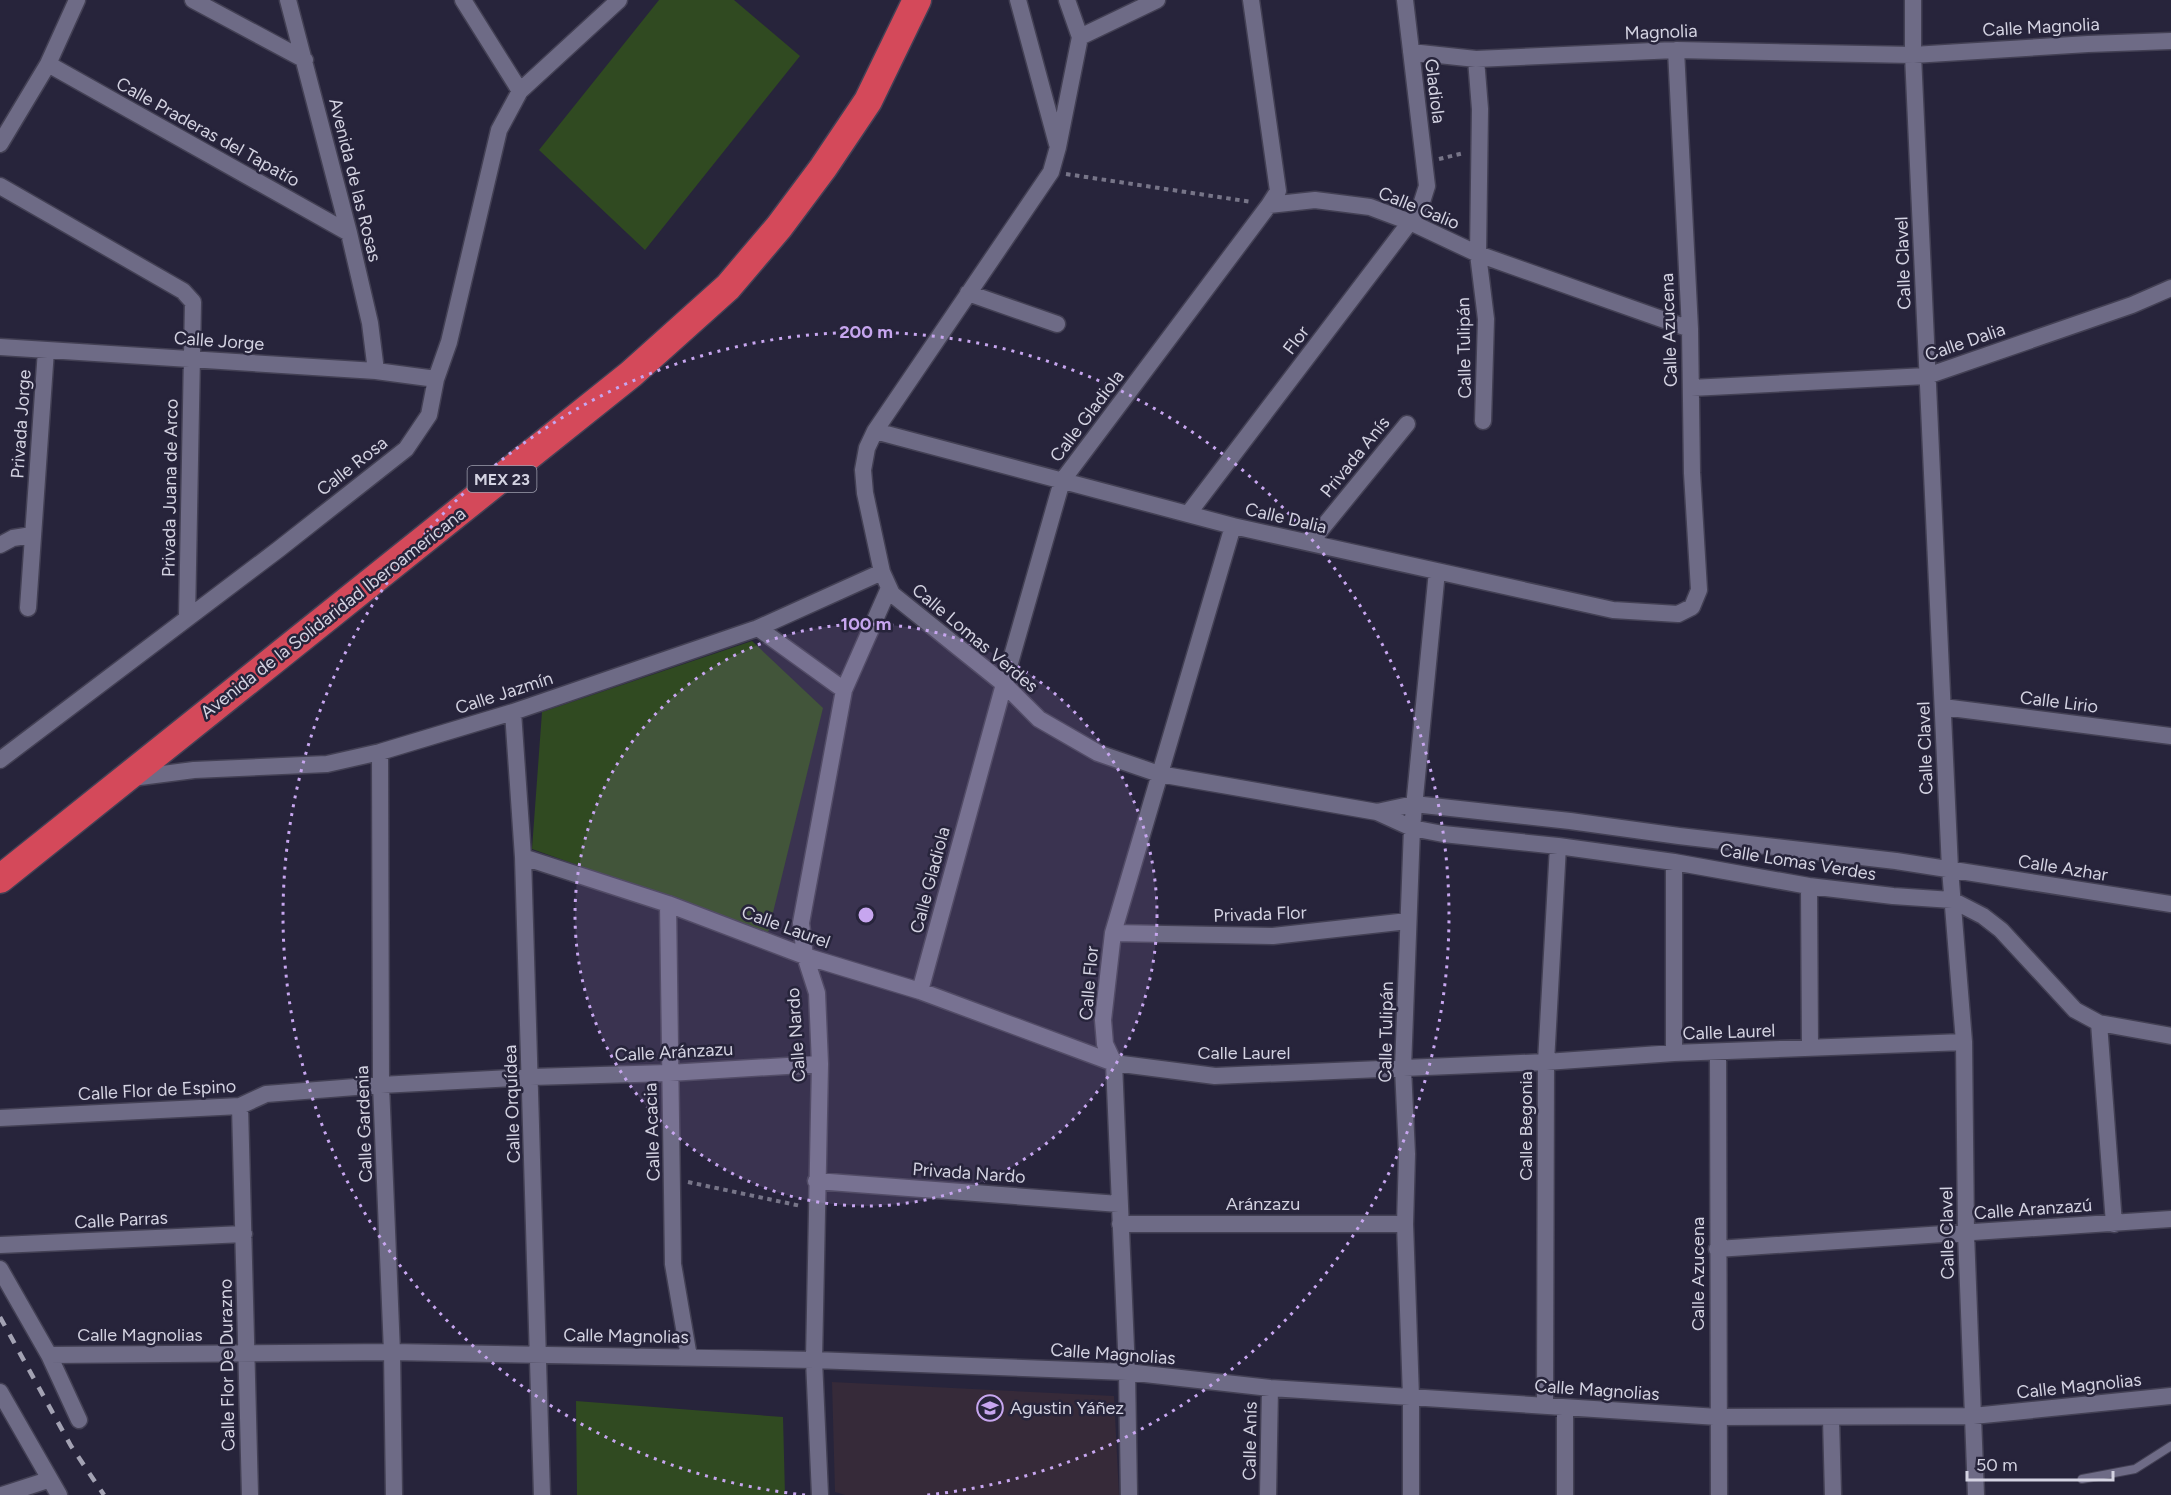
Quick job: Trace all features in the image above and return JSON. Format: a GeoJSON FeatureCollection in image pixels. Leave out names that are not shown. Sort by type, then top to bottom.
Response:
{"type":"FeatureCollection","features":[{"type":"Feature","properties":{"kind":"highway","name":"Avenida de la Solidaridad Iberoamericana"},"geometry":{"type":"LineString","coordinates":[[0,879],[622,382],[728,287],[779,227],[823,168],[861,110],[917,0]]}},
{"type":"Feature","properties":{"kind":"street"},"geometry":{"type":"LineString","coordinates":[[2,137],[48,64],[76,0]]}},
{"type":"Feature","properties":{"kind":"street"},"geometry":{"type":"LineString","coordinates":[[193,0],[305,60]]}},
{"type":"Feature","properties":{"kind":"street","name":"Avenida de las Rosas"},"geometry":{"type":"LineString","coordinates":[[288,0],[349,233],[370,323],[376,372]]}},
{"type":"Feature","properties":{"kind":"street"},"geometry":{"type":"LineString","coordinates":[[463,0],[520,91]]}},
{"type":"Feature","properties":{"kind":"street","name":"Calle Rosa"},"geometry":{"type":"LineString","coordinates":[[0,760],[279,549],[406,449],[429,415],[436,379],[449,342],[499,130],[520,91],[619,0]]}},
{"type":"Feature","properties":{"kind":"street"},"geometry":{"type":"LineString","coordinates":[[1018,0],[1058,147]]}},
{"type":"Feature","properties":{"kind":"street"},"geometry":{"type":"LineString","coordinates":[[1066,0],[1080,37],[1157,0]]}},
{"type":"Feature","properties":{"kind":"street","name":"Calle Gladiola"},"geometry":{"type":"LineString","coordinates":[[920,991],[1062,481],[1278,191],[1251,0]]}},
{"type":"Feature","properties":{"kind":"street","name":"Gladiola"},"geometry":{"type":"LineString","coordinates":[[1405,0],[1427,186]]}},
{"type":"Feature","properties":{"kind":"street","name":"Calle Clavel"},"geometry":{"type":"LineString","coordinates":[[1913,0],[1913,55],[1942,707],[1952,900],[1964,1042],[1966,1233],[1976,1495]]}},
{"type":"Feature","properties":{"kind":"street","name":"Calle Lomas Verdes"},"geometry":{"type":"LineString","coordinates":[[1080,37],[1051,172],[875,431],[867,448],[864,470],[869,518],[882,572],[892,594],[1004,684],[1039,719],[1098,753],[1159,774],[1377,812],[1412,828],[1443,834],[1558,846],[1674,862],[1809,886],[1952,900],[1983,916],[2001,930],[2075,1010],[2099,1023],[2171,1036]]}},
{"type":"Feature","properties":{"kind":"street","name":"Calle Magnolia"},"geometry":{"type":"LineString","coordinates":[[1913,55],[2171,41]]}},
{"type":"Feature","properties":{"kind":"street","name":"Magnolia"},"geometry":{"type":"LineString","coordinates":[[1411,52],[1476,59],[1676,50],[1913,55]]}},
{"type":"Feature","properties":{"kind":"street","name":"Calle Azucena"},"geometry":{"type":"LineString","coordinates":[[1676,50],[1690,329],[1692,473],[1699,590],[1692,607]]}},
{"type":"Feature","properties":{"kind":"street","name":"Calle Tulipán"},"geometry":{"type":"LineString","coordinates":[[1476,59],[1480,109],[1478,254],[1486,319],[1484,421]]}},
{"type":"Feature","properties":{"kind":"street","name":"Calle Praderas del Tapatío"},"geometry":{"type":"LineString","coordinates":[[48,64],[349,233]]}},
{"type":"Feature","properties":{"kind":"street","name":"Privada Juana de Arco"},"geometry":{"type":"LineString","coordinates":[[0,186],[183,291],[193,302],[187,618]]}},
{"type":"Feature","properties":{"kind":"street","name":"Flor"},"geometry":{"type":"LineString","coordinates":[[1188,514],[1410,222],[1421,205],[1427,186]]}},
{"type":"Feature","properties":{"kind":"street","name":"Calle Galio"},"geometry":{"type":"LineString","coordinates":[[1269,205],[1315,200],[1370,207],[1410,222],[1478,254],[1690,329]]}},
{"type":"Feature","properties":{"kind":"street","name":"Calle Dalia"},"geometry":{"type":"LineString","coordinates":[[1691,388],[1927,376],[2132,305],[2171,288]]}},
{"type":"Feature","properties":{"kind":"street"},"geometry":{"type":"LineString","coordinates":[[968,293],[1058,324]]}},
{"type":"Feature","properties":{"kind":"street","name":"Calle Jorge"},"geometry":{"type":"LineString","coordinates":[[0,348],[191,358],[376,372],[436,379]]}},
{"type":"Feature","properties":{"kind":"street","name":"Privada Jorge"},"geometry":{"type":"LineString","coordinates":[[28,608],[46,350]]}},
{"type":"Feature","properties":{"kind":"street","name":"Privada Anís"},"geometry":{"type":"LineString","coordinates":[[1310,543],[1407,424]]}},
{"type":"Feature","properties":{"kind":"street","name":"Calle Dalia"},"geometry":{"type":"LineString","coordinates":[[875,431],[1233,526],[1613,610],[1678,614],[1692,607]]}},
{"type":"Feature","properties":{"kind":"street","name":"Calle Flor"},"geometry":{"type":"LineString","coordinates":[[1129,1495],[1127,1372],[1114,1063],[1105,1044],[1103,1020],[1113,933],[1233,526]]}},
{"type":"Feature","properties":{"kind":"street"},"geometry":{"type":"LineString","coordinates":[[0,545],[13,538],[32,535]]}},
{"type":"Feature","properties":{"kind":"street","name":"Calle Tulipán"},"geometry":{"type":"LineString","coordinates":[[1411,1495],[1411,1397],[1406,1224],[1407,1154],[1403,1068],[1412,828],[1437,571]]}},
{"type":"Feature","properties":{"kind":"street","name":"Calle Jazmín"},"geometry":{"type":"LineString","coordinates":[[122,780],[194,770],[327,764],[380,752],[513,712],[758,628],[882,572]]}},
{"type":"Feature","properties":{"kind":"street","name":"Calle Nardo"},"geometry":{"type":"LineString","coordinates":[[819,1495],[814,1360],[820,1064],[817,993],[805,956],[801,923],[844,690],[889,588]]}},
{"type":"Feature","properties":{"kind":"street"},"geometry":{"type":"LineString","coordinates":[[758,628],[844,690]]}},
{"type":"Feature","properties":{"kind":"street","name":"Calle Lirio"},"geometry":{"type":"LineString","coordinates":[[1942,707],[2171,736]]}},
{"type":"Feature","properties":{"kind":"street","name":"Calle Orquídea"},"geometry":{"type":"LineString","coordinates":[[513,712],[523,857],[542,1495]]}},
{"type":"Feature","properties":{"kind":"street","name":"Calle Gardenia"},"geometry":{"type":"LineString","coordinates":[[380,752],[381,1085],[392,1352],[394,1495]]}},
{"type":"Feature","properties":{"kind":"street","name":"Calle Lomas Verdes"},"geometry":{"type":"LineString","coordinates":[[1377,812],[1414,804],[1570,820],[1679,836],[1950,869]]}},
{"type":"Feature","properties":{"kind":"street","name":"Calle Begonia"},"geometry":{"type":"LineString","coordinates":[[1545,1406],[1546,1062],[1558,846]]}},
{"type":"Feature","properties":{"kind":"street","name":"Calle Laurel"},"geometry":{"type":"LineString","coordinates":[[523,857],[668,904],[805,956],[920,991],[1114,1063],[1215,1076],[1546,1062],[1674,1053],[1964,1042]]}},
{"type":"Feature","properties":{"kind":"street"},"geometry":{"type":"LineString","coordinates":[[1674,862],[1674,1053]]}},
{"type":"Feature","properties":{"kind":"street","name":"Calle Azhar"},"geometry":{"type":"LineString","coordinates":[[1950,869],[2171,904]]}},
{"type":"Feature","properties":{"kind":"street"},"geometry":{"type":"LineString","coordinates":[[1809,886],[1810,1048]]}},
{"type":"Feature","properties":{"kind":"street","name":"Calle Acacia"},"geometry":{"type":"LineString","coordinates":[[668,904],[673,1264],[688,1357]]}},
{"type":"Feature","properties":{"kind":"street","name":"Privada Flor"},"geometry":{"type":"LineString","coordinates":[[1113,933],[1273,936],[1408,921]]}},
{"type":"Feature","properties":{"kind":"street"},"geometry":{"type":"LineString","coordinates":[[2099,1023],[2114,1224]]}},
{"type":"Feature","properties":{"kind":"street","name":"Calle Azucena"},"geometry":{"type":"LineString","coordinates":[[1718,1052],[1719,1495]]}},
{"type":"Feature","properties":{"kind":"street","name":"Calle Aránzazu"},"geometry":{"type":"LineString","coordinates":[[531,1077],[669,1073],[820,1064]]}},
{"type":"Feature","properties":{"kind":"street","name":"Calle Flor de Espino"},"geometry":{"type":"LineString","coordinates":[[0,1118],[240,1107],[266,1094],[531,1077]]}},
{"type":"Feature","properties":{"kind":"street"},"geometry":{"type":"LineString","coordinates":[[240,1107],[244,1234]]}},
{"type":"Feature","properties":{"kind":"street","name":"Privada Nardo"},"geometry":{"type":"LineString","coordinates":[[816,1181],[1119,1204]]}},
{"type":"Feature","properties":{"kind":"street","name":"Calle Aranzazú"},"geometry":{"type":"LineString","coordinates":[[1717,1249],[2171,1219]]}},
{"type":"Feature","properties":{"kind":"street","name":"Aránzazu"},"geometry":{"type":"LineString","coordinates":[[1120,1224],[1406,1224]]}},
{"type":"Feature","properties":{"kind":"street","name":"Calle Parras"},"geometry":{"type":"LineString","coordinates":[[0,1245],[244,1234]]}},
{"type":"Feature","properties":{"kind":"street","name":"Calle Flor De Durazno"},"geometry":{"type":"LineString","coordinates":[[244,1234],[250,1495]]}},
{"type":"Feature","properties":{"kind":"street"},"geometry":{"type":"LineString","coordinates":[[0,1269],[50,1354],[78,1420]]}},
{"type":"Feature","properties":{"kind":"street","name":"Calle Magnolias"},"geometry":{"type":"LineString","coordinates":[[50,1354],[537,1353],[814,1360],[1127,1372],[1270,1388],[1718,1418],[1973,1416],[2171,1396]]}},
{"type":"Feature","properties":{"kind":"street","name":"Calle Anís"},"geometry":{"type":"LineString","coordinates":[[1268,1495],[1270,1388]]}},
{"type":"Feature","properties":{"kind":"street"},"geometry":{"type":"LineString","coordinates":[[0,1392],[58,1495]]}},
{"type":"Feature","properties":{"kind":"street"},"geometry":{"type":"LineString","coordinates":[[1565,1408],[1565,1495]]}},
{"type":"Feature","properties":{"kind":"street"},"geometry":{"type":"LineString","coordinates":[[1831,1418],[1833,1495]]}},
{"type":"Feature","properties":{"kind":"street"},"geometry":{"type":"LineString","coordinates":[[2,1495],[48,1480]]}},
{"type":"Feature","properties":{"kind":"lane"},"geometry":{"type":"LineString","coordinates":[[2082,1479],[2135,1469],[2171,1446]]}},
{"type":"Feature","properties":{"kind":"path"},"geometry":{"type":"LineString","coordinates":[[1425,165],[1443,157],[1479,149]]}},
{"type":"Feature","properties":{"kind":"path"},"geometry":{"type":"LineString","coordinates":[[1051,172],[1269,205]]}},
{"type":"Feature","properties":{"kind":"path"},"geometry":{"type":"LineString","coordinates":[[673,1179],[817,1209]]}},
{"type":"Feature","properties":{"kind":"shaded area"},"geometry":{"type":"Polygon","coordinates":[[[832,1382],[1114,1396],[1119,1495],[845,1495],[835,1492],[832,1382]]]}},
{"type":"Feature","properties":{"kind":"green space"},"geometry":{"type":"Polygon","coordinates":[[[659,0],[734,0],[800,56],[645,250],[539,150],[659,0]]]}},
{"type":"Feature","properties":{"kind":"green space"},"geometry":{"type":"Polygon","coordinates":[[[752,641],[823,708],[768,933],[532,849],[542,712],[752,641]]]}},
{"type":"Feature","properties":{"kind":"green space"},"geometry":{"type":"Polygon","coordinates":[[[576,1401],[783,1417],[785,1495],[577,1495],[576,1401]]]}},
{"type":"Feature","properties":{"kind":"railway"},"geometry":{"type":"LineString","coordinates":[[0,1317],[71,1446],[104,1495]]}},
{"type":"Feature","properties":{"kind":"place","name":"Agustin Yáñez"},"geometry":{"type":"Point","coordinates":[990,1408]}}]}
